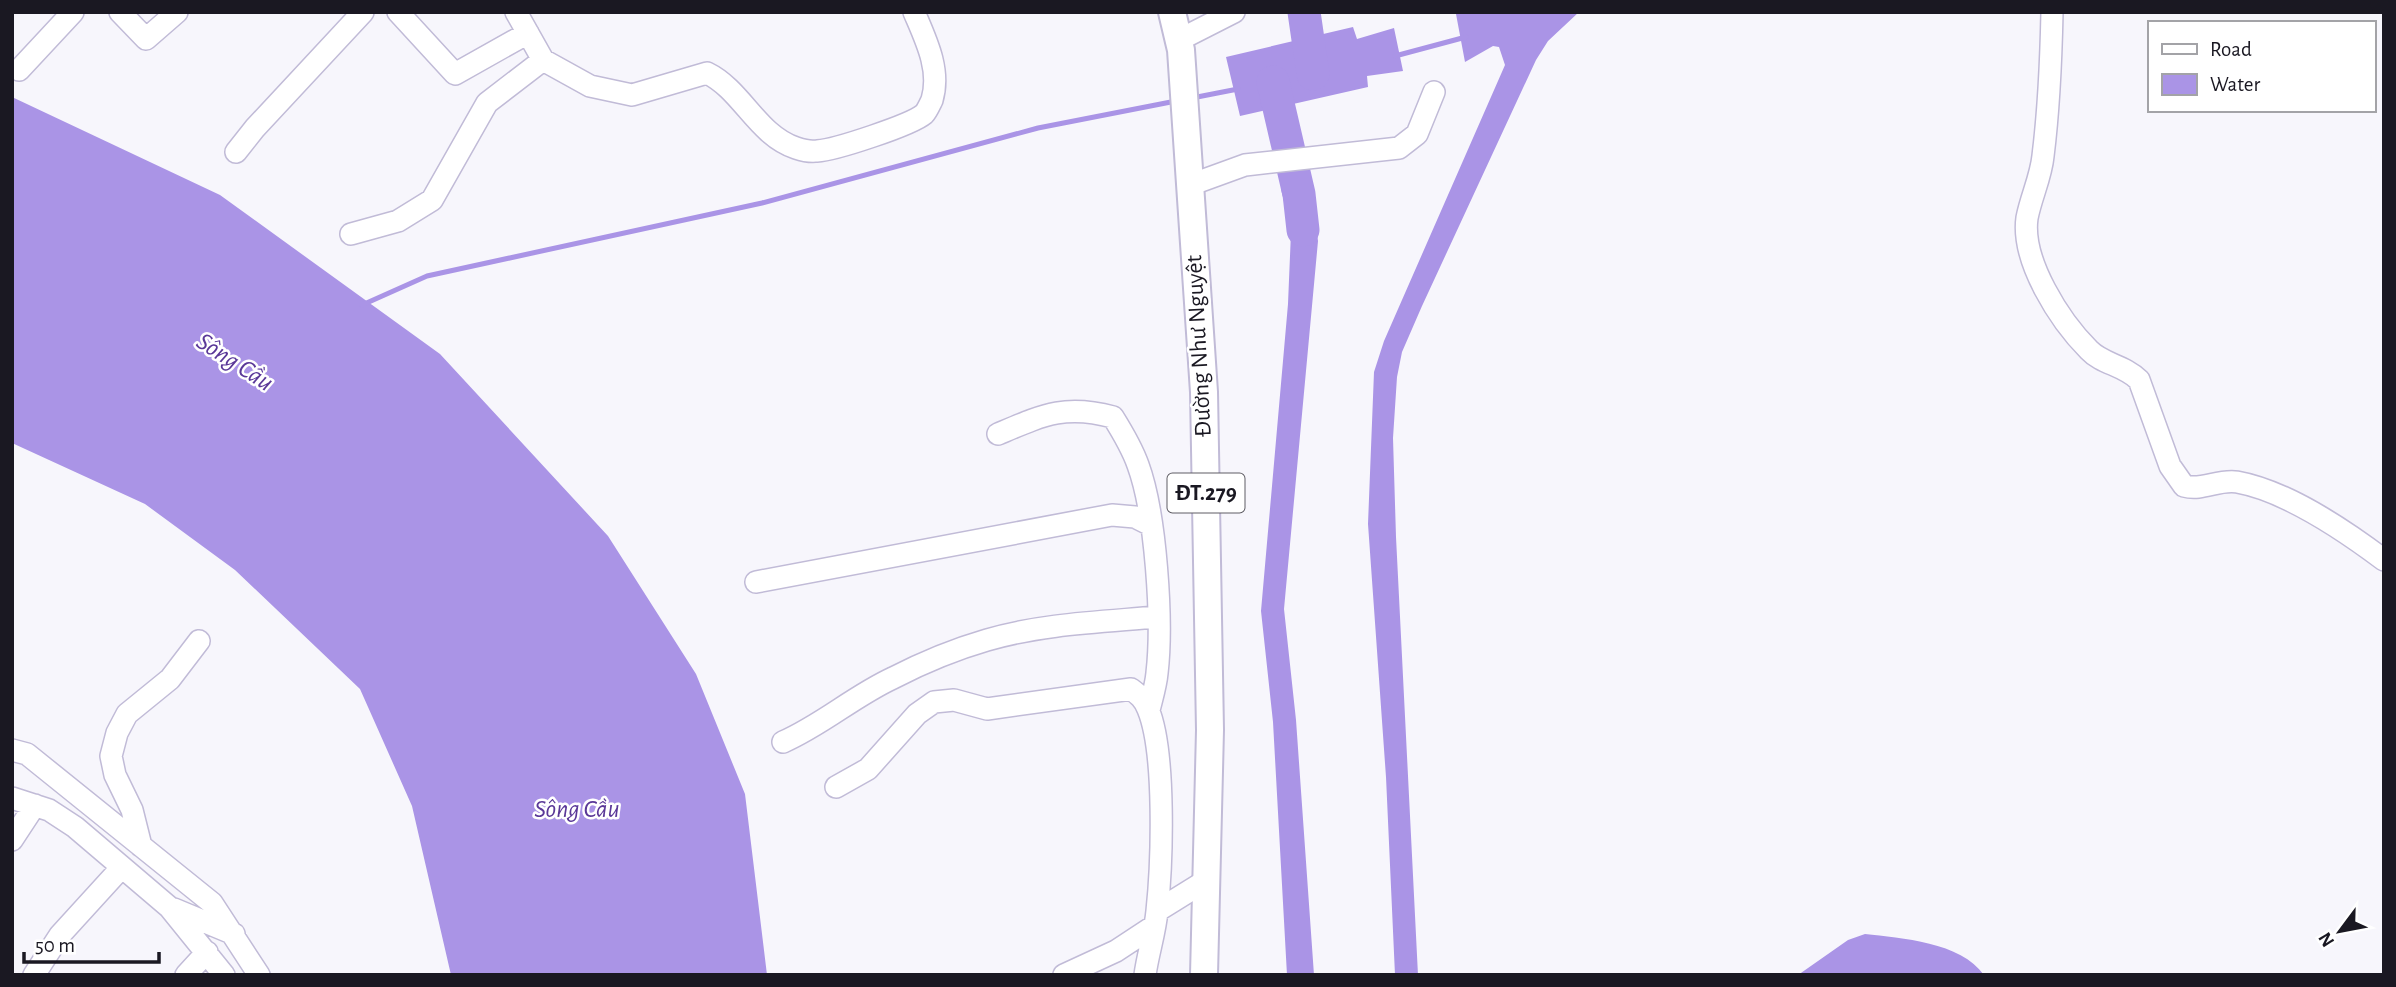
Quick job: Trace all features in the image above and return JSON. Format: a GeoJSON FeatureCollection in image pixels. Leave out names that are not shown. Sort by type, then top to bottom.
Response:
{"type":"FeatureCollection","features":[{"type":"Feature","properties":{"kind":"main road","name":"Đường Như Nguyệt"},"geometry":{"type":"LineString","coordinates":[[1172,12],[1179,40],[1204,392],[1210,730],[1204,975]]}},
{"type":"Feature","properties":{"kind":"street"},"geometry":{"type":"LineString","coordinates":[[19,70],[72,12]]}},
{"type":"Feature","properties":{"kind":"street"},"geometry":{"type":"LineString","coordinates":[[120,12],[146,39],[177,12]]}},
{"type":"Feature","properties":{"kind":"street"},"geometry":{"type":"LineString","coordinates":[[236,152],[254,128],[363,12]]}},
{"type":"Feature","properties":{"kind":"street"},"geometry":{"type":"LineString","coordinates":[[398,12],[455,74],[528,33]]}},
{"type":"Feature","properties":{"kind":"street"},"geometry":{"type":"LineString","coordinates":[[516,12],[543,60],[590,86],[632,96],[707,73],[721,79],[767,131],[794,147],[815,152],[856,143],[924,114],[931,102],[935,84],[930,50],[914,12]]}},
{"type":"Feature","properties":{"kind":"street"},"geometry":{"type":"LineString","coordinates":[[1179,40],[1234,12]]}},
{"type":"Feature","properties":{"kind":"street"},"geometry":{"type":"LineString","coordinates":[[2052,12],[2050,95],[2042,164],[2027,220],[2031,260],[2051,298],[2091,353],[2124,368],[2139,380],[2170,466],[2184,486],[2194,489],[2221,481],[2248,485],[2318,516],[2384,560]]}},
{"type":"Feature","properties":{"kind":"street"},"geometry":{"type":"LineString","coordinates":[[351,234],[398,221],[432,200],[486,103],[543,60]]}},
{"type":"Feature","properties":{"kind":"street"},"geometry":{"type":"LineString","coordinates":[[1190,185],[1245,165],[1399,148],[1417,134],[1434,92]]}},
{"type":"Feature","properties":{"kind":"street"},"geometry":{"type":"LineString","coordinates":[[998,434],[1059,412],[1084,409],[1113,417],[1139,466],[1151,525],[1157,617],[1157,674],[1149,710]]}},
{"type":"Feature","properties":{"kind":"street"},"geometry":{"type":"LineString","coordinates":[[756,582],[1112,514],[1135,517],[1151,525]]}},
{"type":"Feature","properties":{"kind":"street"},"geometry":{"type":"LineString","coordinates":[[783,742],[811,730],[843,704],[895,676],[987,640],[1068,626],[1157,617]]}},
{"type":"Feature","properties":{"kind":"street"},"geometry":{"type":"LineString","coordinates":[[141,846],[132,810],[115,775],[111,756],[117,733],[127,714],[170,679],[199,641]]}},
{"type":"Feature","properties":{"kind":"street"},"geometry":{"type":"LineString","coordinates":[[836,787],[868,769],[917,714],[934,702],[954,700],[986,709],[1131,689],[1142,697],[1149,710],[1156,744],[1161,815],[1155,919],[1145,975]]}},
{"type":"Feature","properties":{"kind":"street"},"geometry":{"type":"LineString","coordinates":[[12,750],[27,754],[212,903],[259,975]]}},
{"type":"Feature","properties":{"kind":"street"},"geometry":{"type":"LineString","coordinates":[[12,798],[35,805],[75,827],[169,907],[224,975]]}},
{"type":"Feature","properties":{"kind":"street"},"geometry":{"type":"LineString","coordinates":[[12,840],[35,805]]}},
{"type":"Feature","properties":{"kind":"street"},"geometry":{"type":"LineString","coordinates":[[34,975],[60,935],[121,867]]}},
{"type":"Feature","properties":{"kind":"street"},"geometry":{"type":"LineString","coordinates":[[1064,975],[1116,951],[1207,880]]}},
{"type":"Feature","properties":{"kind":"street"},"geometry":{"type":"LineString","coordinates":[[169,907],[234,934]]}},
{"type":"Feature","properties":{"kind":"street"},"geometry":{"type":"LineString","coordinates":[[186,975],[207,952]]}},
{"type":"Feature","properties":{"kind":"water"},"geometry":{"type":"Polygon","coordinates":[[[1448,12],[1579,12],[1548,41],[1536,60],[1422,306],[1402,352],[1397,377],[1393,438],[1396,537],[1418,975],[1395,975],[1386,777],[1368,524],[1374,372],[1384,341],[1505,65],[1499,47],[1493,46],[1465,62],[1456,14],[1448,12]]]}},
{"type":"Feature","properties":{"kind":"water"},"geometry":{"type":"Polygon","coordinates":[[[1353,27],[1357,39],[1394,28],[1403,71],[1367,76],[1368,87],[1240,116],[1226,57],[1353,27]]]}},
{"type":"Feature","properties":{"kind":"water","name":"Sông Cầu"},"geometry":{"type":"Polygon","coordinates":[[[12,97],[220,195],[440,354],[608,536],[696,674],[745,794],[767,975],[451,975],[412,806],[360,689],[235,570],[145,504],[12,443],[12,97]]]}},
{"type":"Feature","properties":{"kind":"water"},"geometry":{"type":"Polygon","coordinates":[[[1311,183],[1318,241],[1284,609],[1296,720],[1314,975],[1287,975],[1273,722],[1261,611],[1288,304],[1291,232],[1281,189],[1311,183]]]}},
{"type":"Feature","properties":{"kind":"water"},"geometry":{"type":"Polygon","coordinates":[[[1865,934],[1912,940],[1946,949],[1961,955],[1984,975],[1798,975],[1848,940],[1865,934]]]}},
{"type":"Feature","properties":{"kind":"waterway"},"geometry":{"type":"LineString","coordinates":[[1304,12],[1313,74]]}},
{"type":"Feature","properties":{"kind":"waterway"},"geometry":{"type":"LineString","coordinates":[[1395,56],[1466,37]]}},
{"type":"Feature","properties":{"kind":"waterway"},"geometry":{"type":"LineString","coordinates":[[1273,82],[1299,194],[1303,230]]}},
{"type":"Feature","properties":{"kind":"waterway"},"geometry":{"type":"LineString","coordinates":[[1192,98],[1238,89]]}},
{"type":"Feature","properties":{"kind":"waterway"},"geometry":{"type":"LineString","coordinates":[[362,305],[427,276],[762,203],[1038,128],[1176,101]]}}]}
